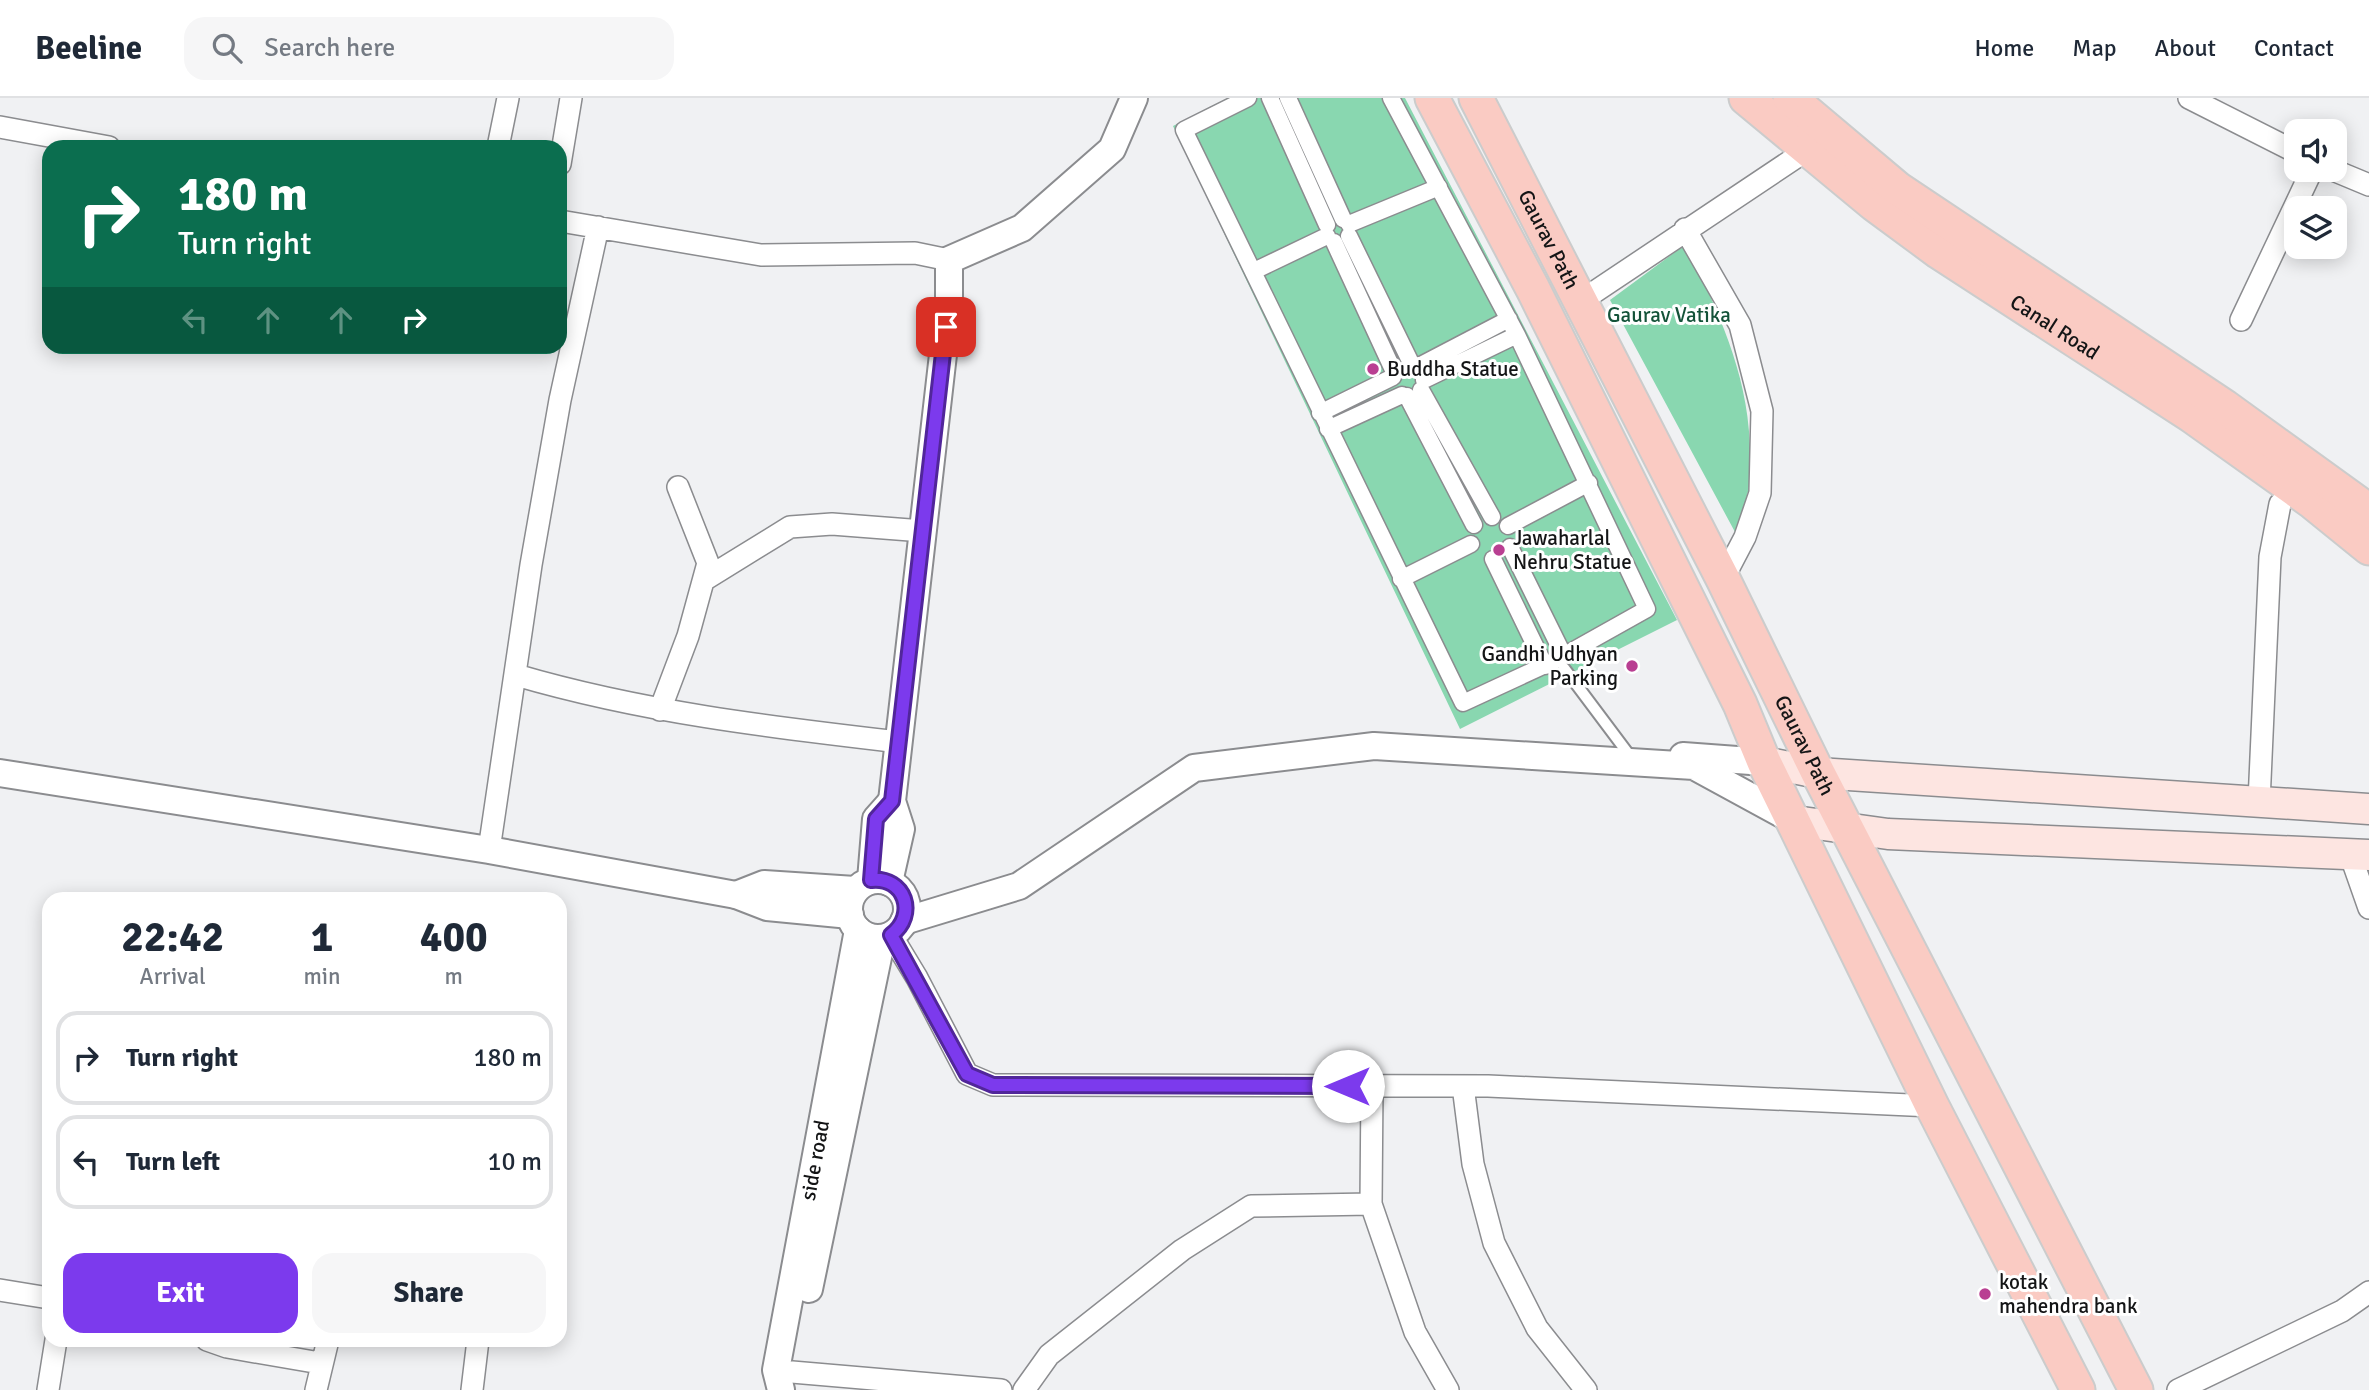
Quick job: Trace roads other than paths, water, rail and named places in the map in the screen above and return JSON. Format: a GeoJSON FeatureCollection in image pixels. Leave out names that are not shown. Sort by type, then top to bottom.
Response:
{"type":"FeatureCollection","features":[{"type":"Feature","properties":{"kind":"main road"},"geometry":{"type":"LineString","coordinates":[[1432,98],[1533,289],[1734,692],[1764,762],[1932,1107],[2078,1390]]}},
{"type":"Feature","properties":{"kind":"main road","name":"Gaurav Path"},"geometry":{"type":"LineString","coordinates":[[1476,98],[1723,579],[1847,829],[2136,1390]]}},
{"type":"Feature","properties":{"kind":"main road","name":"Canal Road"},"geometry":{"type":"LineString","coordinates":[[1746,98],[1874,204],[1981,281],[2192,416],[2311,501],[2369,548]]}},
{"type":"Feature","properties":{"kind":"main road"},"geometry":{"type":"LineString","coordinates":[[1791,99],[1898,190],[2225,407],[2369,511]]}},
{"type":"Feature","properties":{"kind":"main road"},"geometry":{"type":"LineString","coordinates":[[1764,762],[1818,772],[2369,809]]}},
{"type":"Feature","properties":{"kind":"main road"},"geometry":{"type":"LineString","coordinates":[[1795,821],[1902,835],[2360,854]]}},
{"type":"Feature","properties":{"kind":"street"},"geometry":{"type":"LineString","coordinates":[[499,140],[508,98]]}},
{"type":"Feature","properties":{"kind":"street"},"geometry":{"type":"LineString","coordinates":[[564,140],[571,98]]}},
{"type":"Feature","properties":{"kind":"street"},"geometry":{"type":"LineString","coordinates":[[567,222],[761,255],[915,253],[949,260],[1021,228],[1112,149],[1134,98]]}},
{"type":"Feature","properties":{"kind":"street"},"geometry":{"type":"LineString","coordinates":[[1248,98],[1184,131],[1463,703],[1557,663],[1647,609],[1517,335],[1391,98]]}},
{"type":"Feature","properties":{"kind":"street"},"geometry":{"type":"LineString","coordinates":[[1270,98],[1414,382],[1492,517]]}},
{"type":"Feature","properties":{"kind":"street"},"geometry":{"type":"LineString","coordinates":[[1288,98],[1394,374],[1320,413]]}},
{"type":"Feature","properties":{"kind":"street"},"geometry":{"type":"LineString","coordinates":[[2189,98],[2284,146]]}},
{"type":"Feature","properties":{"kind":"street"},"geometry":{"type":"LineString","coordinates":[[1581,301],[1807,150],[1791,99]]}},
{"type":"Feature","properties":{"kind":"street"},"geometry":{"type":"LineString","coordinates":[[0,127],[71,140]]}},
{"type":"Feature","properties":{"kind":"street"},"geometry":{"type":"LineString","coordinates":[[2347,176],[2369,185]]}},
{"type":"Feature","properties":{"kind":"street"},"geometry":{"type":"LineString","coordinates":[[2241,320],[2306,182]]}},
{"type":"Feature","properties":{"kind":"street"},"geometry":{"type":"LineString","coordinates":[[1254,271],[1338,230],[1439,187]]}},
{"type":"Feature","properties":{"kind":"street"},"geometry":{"type":"LineString","coordinates":[[489,850],[531,565],[560,400],[598,227]]}},
{"type":"Feature","properties":{"kind":"street"},"geometry":{"type":"LineString","coordinates":[[1685,229],[1740,325],[1762,411],[1760,493],[1745,537],[1723,579]]}},
{"type":"Feature","properties":{"kind":"street","name":"side road"},"geometry":{"type":"LineString","coordinates":[[786,1384],[879,910],[901,829],[892,801],[949,302],[949,260]]}},
{"type":"Feature","properties":{"kind":"street"},"geometry":{"type":"LineString","coordinates":[[1414,382],[1509,320]]}},
{"type":"Feature","properties":{"kind":"street"},"geometry":{"type":"LineString","coordinates":[[1328,429],[1414,382],[1517,335]]}},
{"type":"Feature","properties":{"kind":"street"},"geometry":{"type":"LineString","coordinates":[[1414,382],[1474,525]]}},
{"type":"Feature","properties":{"kind":"street"},"geometry":{"type":"LineString","coordinates":[[1508,526],[1589,483]]}},
{"type":"Feature","properties":{"kind":"street"},"geometry":{"type":"LineString","coordinates":[[660,710],[688,636],[708,563],[678,487]]}},
{"type":"Feature","properties":{"kind":"street"},"geometry":{"type":"LineString","coordinates":[[2259,802],[2270,557],[2280,505]]}},
{"type":"Feature","properties":{"kind":"street"},"geometry":{"type":"LineString","coordinates":[[704,580],[790,527],[832,523],[923,531]]}},
{"type":"Feature","properties":{"kind":"street"},"geometry":{"type":"LineString","coordinates":[[1401,579],[1471,544]]}},
{"type":"Feature","properties":{"kind":"street"},"geometry":{"type":"LineString","coordinates":[[1510,547],[1557,663]]}},
{"type":"Feature","properties":{"kind":"street"},"geometry":{"type":"LineString","coordinates":[[1493,559],[1557,663]]}},
{"type":"Feature","properties":{"kind":"street"},"geometry":{"type":"LineString","coordinates":[[516,675],[592,697],[660,710],[741,723],[899,742]]}},
{"type":"Feature","properties":{"kind":"street"},"geometry":{"type":"LineString","coordinates":[[879,910],[1013,874],[1185,758],[1363,737],[1445,738],[1764,762]]}},
{"type":"Feature","properties":{"kind":"street"},"geometry":{"type":"LineString","coordinates":[[0,773],[489,850],[736,895],[764,884],[879,910],[1019,886],[1194,768],[1374,746],[1694,766],[1795,821]]}},
{"type":"Feature","properties":{"kind":"street"},"geometry":{"type":"LineString","coordinates":[[2360,854],[2369,908]]}},
{"type":"Feature","properties":{"kind":"street"},"geometry":{"type":"LineString","coordinates":[[879,910],[967,1074],[993,1085],[1463,1086],[1932,1107]]}},
{"type":"Feature","properties":{"kind":"street"},"geometry":{"type":"LineString","coordinates":[[1372,1086],[1371,1204],[1415,1332],[1448,1390]]}},
{"type":"Feature","properties":{"kind":"street"},"geometry":{"type":"LineString","coordinates":[[1463,1086],[1473,1164],[1494,1243],[1537,1328],[1586,1390]]}},
{"type":"Feature","properties":{"kind":"street"},"geometry":{"type":"LineString","coordinates":[[1024,1390],[1049,1355],[1182,1250],[1251,1206],[1371,1204]]}},
{"type":"Feature","properties":{"kind":"street"},"geometry":{"type":"LineString","coordinates":[[0,1290],[42,1297]]}},
{"type":"Feature","properties":{"kind":"street"},"geometry":{"type":"LineString","coordinates":[[2178,1390],[2342,1311],[2369,1293]]}},
{"type":"Feature","properties":{"kind":"street"},"geometry":{"type":"LineString","coordinates":[[48,1390],[55,1347]]}},
{"type":"Feature","properties":{"kind":"street"},"geometry":{"type":"LineString","coordinates":[[227,1347],[320,1363]]}},
{"type":"Feature","properties":{"kind":"street"},"geometry":{"type":"LineString","coordinates":[[316,1390],[326,1347]]}},
{"type":"Feature","properties":{"kind":"street"},"geometry":{"type":"LineString","coordinates":[[472,1390],[477,1347]]}},
{"type":"Feature","properties":{"kind":"street"},"geometry":{"type":"LineString","coordinates":[[786,1384],[1001,1390]]}},
{"type":"Feature","properties":{"kind":"lane"},"geometry":{"type":"LineString","coordinates":[[1557,663],[1627,752]]}},
{"type":"Feature","properties":{"kind":"place","name":"Buddha Statue"},"geometry":{"type":"Point","coordinates":[1373,369]}},
{"type":"Feature","properties":{"kind":"place","name":"Jawaharlal Nehru Statue"},"geometry":{"type":"Point","coordinates":[1499,550]}},
{"type":"Feature","properties":{"kind":"place","name":"Gandhi Udhyan Parking"},"geometry":{"type":"Point","coordinates":[1632,666]}},
{"type":"Feature","properties":{"kind":"place","name":"kotak mahendra bank"},"geometry":{"type":"Point","coordinates":[1985,1294]}},
{"type":"Feature","properties":{"kind":"park label","name":"Gaurav Vatika"},"geometry":{"type":"Point","coordinates":[1669,315]}}]}
